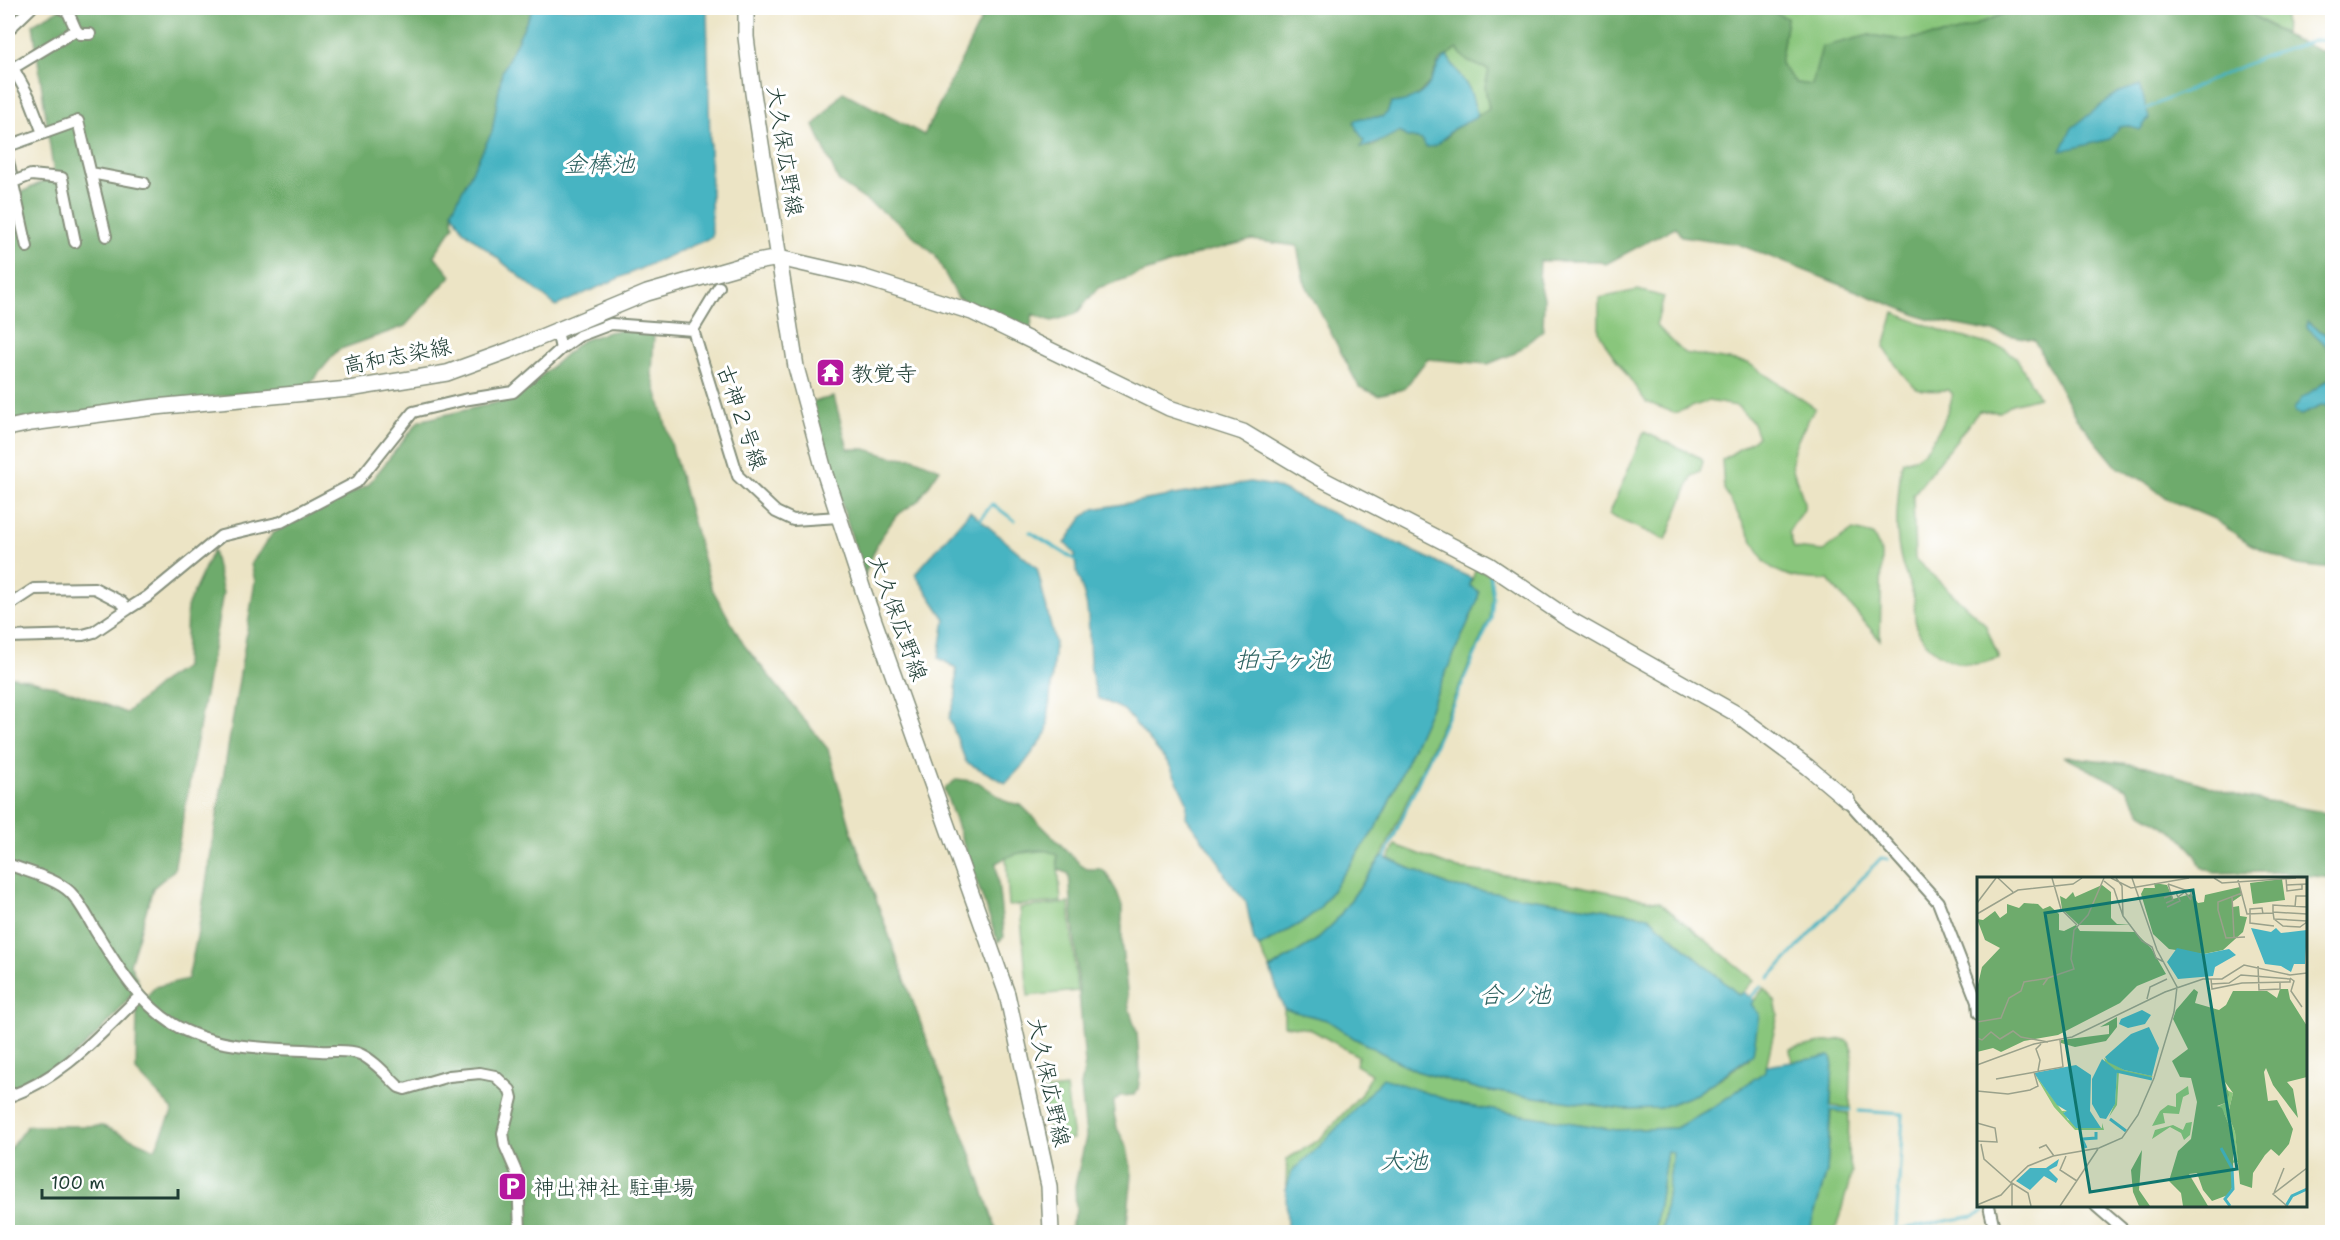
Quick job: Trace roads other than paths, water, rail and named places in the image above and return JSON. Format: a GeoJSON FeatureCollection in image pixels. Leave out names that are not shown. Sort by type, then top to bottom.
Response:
{"type":"FeatureCollection","features":[{"type":"Feature","properties":{"kind":"street"},"geometry":{"type":"LineString","coordinates":[[8,30],[31,8]]}},
{"type":"Feature","properties":{"kind":"street"},"geometry":{"type":"LineString","coordinates":[[60,8],[68,12],[80,34],[90,34]]}},
{"type":"Feature","properties":{"kind":"street","name":"大久保広野線"},"geometry":{"type":"LineString","coordinates":[[746,8],[746,37],[796,367],[825,474],[863,590],[1007,994],[1049,1186],[1051,1233]]}},
{"type":"Feature","properties":{"kind":"street"},"geometry":{"type":"LineString","coordinates":[[43,133],[29,97],[13,68],[76,30]]}},
{"type":"Feature","properties":{"kind":"street"},"geometry":{"type":"LineString","coordinates":[[8,146],[78,121],[106,236]]}},
{"type":"Feature","properties":{"kind":"street"},"geometry":{"type":"LineString","coordinates":[[8,161],[10,183],[27,247]]}},
{"type":"Feature","properties":{"kind":"street"},"geometry":{"type":"LineString","coordinates":[[91,173],[144,183]]}},
{"type":"Feature","properties":{"kind":"street"},"geometry":{"type":"LineString","coordinates":[[10,183],[31,176],[62,178],[75,242]]}},
{"type":"Feature","properties":{"kind":"street"},"geometry":{"type":"LineString","coordinates":[[779,258],[862,277],[972,312],[1169,408],[1243,432],[1320,478],[1489,565],[1569,619],[1735,713],[1808,767],[1847,800],[1938,902],[1977,1002]]}},
{"type":"Feature","properties":{"kind":"street","name":"高和志染線"},"geometry":{"type":"LineString","coordinates":[[8,428],[155,406],[349,389],[447,374],[647,293],[751,263],[779,258]]}},
{"type":"Feature","properties":{"kind":"street"},"geometry":{"type":"LineString","coordinates":[[8,637],[83,635],[94,632],[147,597],[221,536],[281,522],[357,482],[413,412],[463,400],[513,392],[579,336],[611,324],[693,330],[719,287]]}},
{"type":"Feature","properties":{"kind":"street","name":"古神２号線"},"geometry":{"type":"LineString","coordinates":[[693,330],[738,476],[776,512],[793,520],[839,517]]}},
{"type":"Feature","properties":{"kind":"street"},"geometry":{"type":"LineString","coordinates":[[557,331],[561,349]]}},
{"type":"Feature","properties":{"kind":"street"},"geometry":{"type":"LineString","coordinates":[[8,606],[34,589],[94,588],[121,602],[128,609]]}},
{"type":"Feature","properties":{"kind":"street"},"geometry":{"type":"LineString","coordinates":[[8,864],[70,892],[86,913],[124,978],[140,996],[172,1023],[192,1033],[218,1041],[254,1046],[343,1051],[361,1055],[399,1087],[405,1089],[449,1076],[480,1072],[495,1076],[510,1090],[512,1098],[503,1133],[505,1146],[518,1176],[520,1233]]}},
{"type":"Feature","properties":{"kind":"street"},"geometry":{"type":"LineString","coordinates":[[8,1097],[63,1069],[109,1028],[140,996]]}},
{"type":"Feature","properties":{"kind":"street"},"geometry":{"type":"LineString","coordinates":[[1989,1207],[1995,1233]]}},
{"type":"Feature","properties":{"kind":"street"},"geometry":{"type":"LineString","coordinates":[[2097,1207],[2126,1233]]}},
{"type":"Feature","properties":{"kind":"water","name":"金棒池"},"geometry":{"type":"Polygon","coordinates":[[[533,8],[707,8],[712,237],[556,306],[463,230],[452,211],[492,132],[502,72],[533,8]]]}},
{"type":"Feature","properties":{"kind":"water"},"geometry":{"type":"Polygon","coordinates":[[[1447,56],[1470,90],[1477,114],[1475,118],[1453,129],[1435,146],[1426,147],[1422,140],[1399,132],[1361,147],[1364,141],[1354,124],[1355,120],[1382,117],[1387,113],[1391,103],[1409,100],[1419,95],[1428,86],[1439,64],[1447,56]]]}},
{"type":"Feature","properties":{"kind":"water"},"geometry":{"type":"Polygon","coordinates":[[[2140,85],[2149,118],[2140,130],[2127,126],[2119,127],[2110,139],[2061,151],[2072,128],[2117,93],[2140,85]]]}},
{"type":"Feature","properties":{"kind":"water"},"geometry":{"type":"Polygon","coordinates":[[[2307,322],[2332,337],[2332,356],[2328,347],[2306,326],[2307,322]]]}},
{"type":"Feature","properties":{"kind":"water"},"geometry":{"type":"Polygon","coordinates":[[[2332,377],[2332,407],[2321,406],[2301,415],[2295,412],[2294,409],[2302,398],[2332,377]]]}},
{"type":"Feature","properties":{"kind":"water","name":"拍子ヶ池"},"geometry":{"type":"Polygon","coordinates":[[[1250,482],[1274,486],[1471,578],[1470,586],[1479,592],[1477,602],[1375,829],[1319,909],[1301,923],[1259,947],[1254,941],[1246,902],[1226,877],[1219,862],[1186,817],[1187,802],[1169,764],[1124,710],[1098,698],[1090,663],[1086,602],[1076,568],[1075,554],[1065,543],[1082,518],[1094,509],[1250,482]]]}},
{"type":"Feature","properties":{"kind":"water"},"geometry":{"type":"Polygon","coordinates":[[[970,511],[1037,568],[1055,643],[1047,733],[1024,764],[1006,783],[966,762],[949,718],[956,697],[956,668],[939,658],[945,619],[915,574],[970,511]]]}},
{"type":"Feature","properties":{"kind":"water","name":"合ノ池"},"geometry":{"type":"Polygon","coordinates":[[[1382,856],[1449,886],[1648,916],[1739,995],[1744,992],[1754,1001],[1751,1004],[1759,1014],[1753,1054],[1696,1094],[1660,1108],[1623,1109],[1483,1090],[1416,1071],[1354,1038],[1327,1020],[1284,1009],[1270,969],[1315,941],[1335,922],[1382,856]]]}},
{"type":"Feature","properties":{"kind":"water","name":"大池"},"geometry":{"type":"Polygon","coordinates":[[[1830,1056],[1833,1060],[1827,1171],[1809,1232],[1662,1232],[1673,1152],[1667,1151],[1655,1232],[1287,1232],[1286,1189],[1292,1171],[1321,1145],[1383,1078],[1462,1105],[1616,1130],[1676,1128],[1718,1104],[1764,1072],[1767,1066],[1830,1056]]]}},
{"type":"Feature","properties":{"kind":"waterway"},"geometry":{"type":"LineString","coordinates":[[2143,110],[2263,57],[2316,40],[2332,41]]}},
{"type":"Feature","properties":{"kind":"waterway"},"geometry":{"type":"LineString","coordinates":[[979,521],[992,504],[1014,520]]}},
{"type":"Feature","properties":{"kind":"waterway"},"geometry":{"type":"LineString","coordinates":[[1030,532],[1077,561]]}},
{"type":"Feature","properties":{"kind":"waterway"},"geometry":{"type":"LineString","coordinates":[[1383,861],[1491,619],[1493,597],[1490,574]]}},
{"type":"Feature","properties":{"kind":"waterway"},"geometry":{"type":"LineString","coordinates":[[1769,978],[1881,858],[1888,859]]}},
{"type":"Feature","properties":{"kind":"waterway"},"geometry":{"type":"LineString","coordinates":[[1749,999],[1761,986]]}},
{"type":"Feature","properties":{"kind":"waterway"},"geometry":{"type":"LineString","coordinates":[[1829,1109],[1850,1110]]}},
{"type":"Feature","properties":{"kind":"waterway"},"geometry":{"type":"LineString","coordinates":[[1859,1111],[1903,1114],[1896,1230],[1974,1216],[1984,1211]]}},
{"type":"Feature","properties":{"kind":"place","name":"教覚寺"},"geometry":{"type":"Point","coordinates":[830,373]}},
{"type":"Feature","properties":{"kind":"place","name":"神出神社 駐車場"},"geometry":{"type":"Point","coordinates":[512,1187]}}]}
